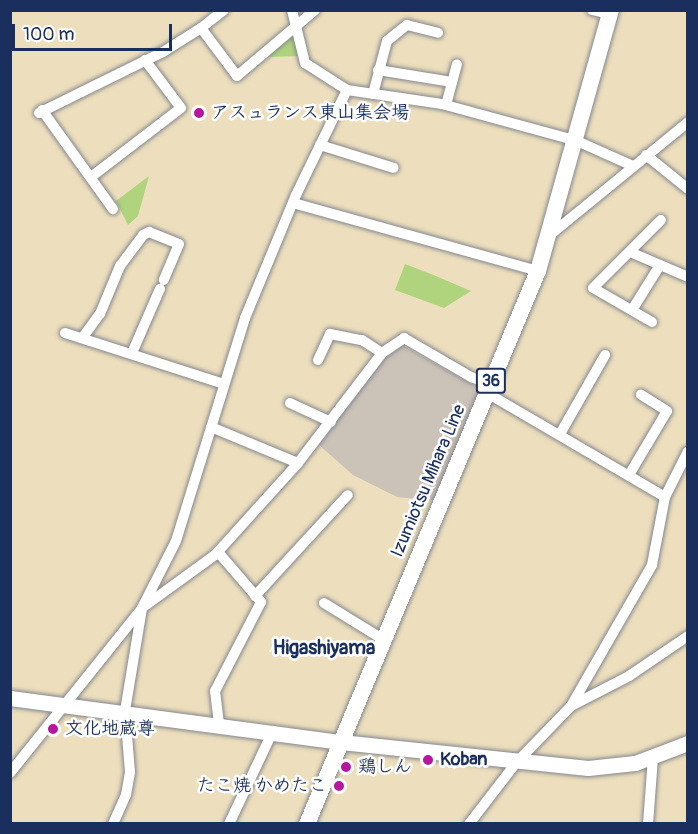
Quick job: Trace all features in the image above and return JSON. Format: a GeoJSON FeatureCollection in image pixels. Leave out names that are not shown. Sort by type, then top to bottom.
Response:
{"type":"FeatureCollection","features":[{"type":"Feature","properties":{"kind":"main road","name":"Izumiotsu Mihara Line"},"geometry":{"type":"LineString","coordinates":[[307,824],[538,271],[577,141],[610,12]]}},
{"type":"Feature","properties":{"kind":"street"},"geometry":{"type":"LineString","coordinates":[[113,209],[40,111],[145,60],[201,28],[224,10]]}},
{"type":"Feature","properties":{"kind":"street"},"geometry":{"type":"LineString","coordinates":[[292,10],[305,63],[347,90],[446,105],[577,141],[633,166]]}},
{"type":"Feature","properties":{"kind":"street"},"geometry":{"type":"LineString","coordinates":[[201,28],[237,76],[315,10]]}},
{"type":"Feature","properties":{"kind":"street"},"geometry":{"type":"LineString","coordinates":[[592,10],[610,12]]}},
{"type":"Feature","properties":{"kind":"street"},"geometry":{"type":"LineString","coordinates":[[373,94],[387,41],[407,25],[438,33]]}},
{"type":"Feature","properties":{"kind":"street"},"geometry":{"type":"LineString","coordinates":[[91,177],[181,108],[145,60]]}},
{"type":"Feature","properties":{"kind":"street"},"geometry":{"type":"LineString","coordinates":[[446,105],[457,64]]}},
{"type":"Feature","properties":{"kind":"street"},"geometry":{"type":"LineString","coordinates":[[378,70],[452,82]]}},
{"type":"Feature","properties":{"kind":"street"},"geometry":{"type":"LineString","coordinates":[[10,773],[62,704],[142,608],[176,541],[245,318],[293,203],[347,90]]}},
{"type":"Feature","properties":{"kind":"street"},"geometry":{"type":"LineString","coordinates":[[550,235],[687,122]]}},
{"type":"Feature","properties":{"kind":"street"},"geometry":{"type":"LineString","coordinates":[[320,145],[394,168]]}},
{"type":"Feature","properties":{"kind":"street"},"geometry":{"type":"LineString","coordinates":[[646,155],[687,189]]}},
{"type":"Feature","properties":{"kind":"street"},"geometry":{"type":"LineString","coordinates":[[293,203],[538,271]]}},
{"type":"Feature","properties":{"kind":"street"},"geometry":{"type":"LineString","coordinates":[[652,322],[593,288],[661,220]]}},
{"type":"Feature","properties":{"kind":"street"},"geometry":{"type":"LineString","coordinates":[[83,337],[100,314],[120,266],[143,235],[149,232],[179,244],[132,353]]}},
{"type":"Feature","properties":{"kind":"street"},"geometry":{"type":"LineString","coordinates":[[630,252],[687,277]]}},
{"type":"Feature","properties":{"kind":"street"},"geometry":{"type":"LineString","coordinates":[[632,310],[660,264]]}},
{"type":"Feature","properties":{"kind":"street"},"geometry":{"type":"LineString","coordinates":[[64,333],[83,337],[225,384]]}},
{"type":"Feature","properties":{"kind":"street"},"geometry":{"type":"LineString","coordinates":[[318,360],[330,334],[362,340],[382,353]]}},
{"type":"Feature","properties":{"kind":"street"},"geometry":{"type":"LineString","coordinates":[[112,824],[126,795],[130,772],[125,711],[142,608],[218,552],[298,463],[382,353],[404,338],[665,497]]}},
{"type":"Feature","properties":{"kind":"street"},"geometry":{"type":"LineString","coordinates":[[560,434],[605,355]]}},
{"type":"Feature","properties":{"kind":"street"},"geometry":{"type":"LineString","coordinates":[[629,475],[667,411],[641,395]]}},
{"type":"Feature","properties":{"kind":"street"},"geometry":{"type":"LineString","coordinates":[[290,403],[331,422]]}},
{"type":"Feature","properties":{"kind":"street"},"geometry":{"type":"LineString","coordinates":[[211,427],[298,463]]}},
{"type":"Feature","properties":{"kind":"street"},"geometry":{"type":"LineString","coordinates":[[469,824],[516,763],[571,706],[652,565],[665,497],[687,452]]}},
{"type":"Feature","properties":{"kind":"street"},"geometry":{"type":"LineString","coordinates":[[255,596],[348,495]]}},
{"type":"Feature","properties":{"kind":"street"},"geometry":{"type":"LineString","coordinates":[[218,552],[261,602],[215,691],[219,724]]}},
{"type":"Feature","properties":{"kind":"street"},"geometry":{"type":"LineString","coordinates":[[324,603],[384,640]]}},
{"type":"Feature","properties":{"kind":"street"},"geometry":{"type":"LineString","coordinates":[[571,706],[629,676],[687,636]]}},
{"type":"Feature","properties":{"kind":"street"},"geometry":{"type":"LineString","coordinates":[[10,698],[125,711],[341,742],[516,763],[588,768],[653,758],[687,743]]}},
{"type":"Feature","properties":{"kind":"street"},"geometry":{"type":"LineString","coordinates":[[229,824],[273,731]]}},
{"type":"Feature","properties":{"kind":"street"},"geometry":{"type":"LineString","coordinates":[[648,824],[653,758]]}},
{"type":"Feature","properties":{"kind":"shaded area"},"geometry":{"type":"Polygon","coordinates":[[[400,344],[482,390],[437,501],[397,497],[353,475],[319,445],[384,355],[400,344]]]}},
{"type":"Feature","properties":{"kind":"green space"},"geometry":{"type":"Polygon","coordinates":[[[291,37],[296,39],[300,56],[268,57],[291,37]]]}},
{"type":"Feature","properties":{"kind":"green space"},"geometry":{"type":"Polygon","coordinates":[[[149,176],[138,216],[128,225],[116,201],[149,176]]]}},
{"type":"Feature","properties":{"kind":"green space"},"geometry":{"type":"Polygon","coordinates":[[[405,264],[471,291],[444,308],[395,290],[405,264]]]}},
{"type":"Feature","properties":{"kind":"place","name":"アスュランス東山集会場"},"geometry":{"type":"Point","coordinates":[199,113]}},
{"type":"Feature","properties":{"kind":"place","name":"文化地蔵尊"},"geometry":{"type":"Point","coordinates":[53,729]}},
{"type":"Feature","properties":{"kind":"place","name":"Koban"},"geometry":{"type":"Point","coordinates":[428,760]}},
{"type":"Feature","properties":{"kind":"place","name":"鶏しん"},"geometry":{"type":"Point","coordinates":[346,767]}},
{"type":"Feature","properties":{"kind":"place","name":"たこ焼 かめたこ"},"geometry":{"type":"Point","coordinates":[339,786]}},
{"type":"Feature","properties":{"kind":"district","name":"Higashiyama"},"geometry":{"type":"Point","coordinates":[324,647]}}]}
